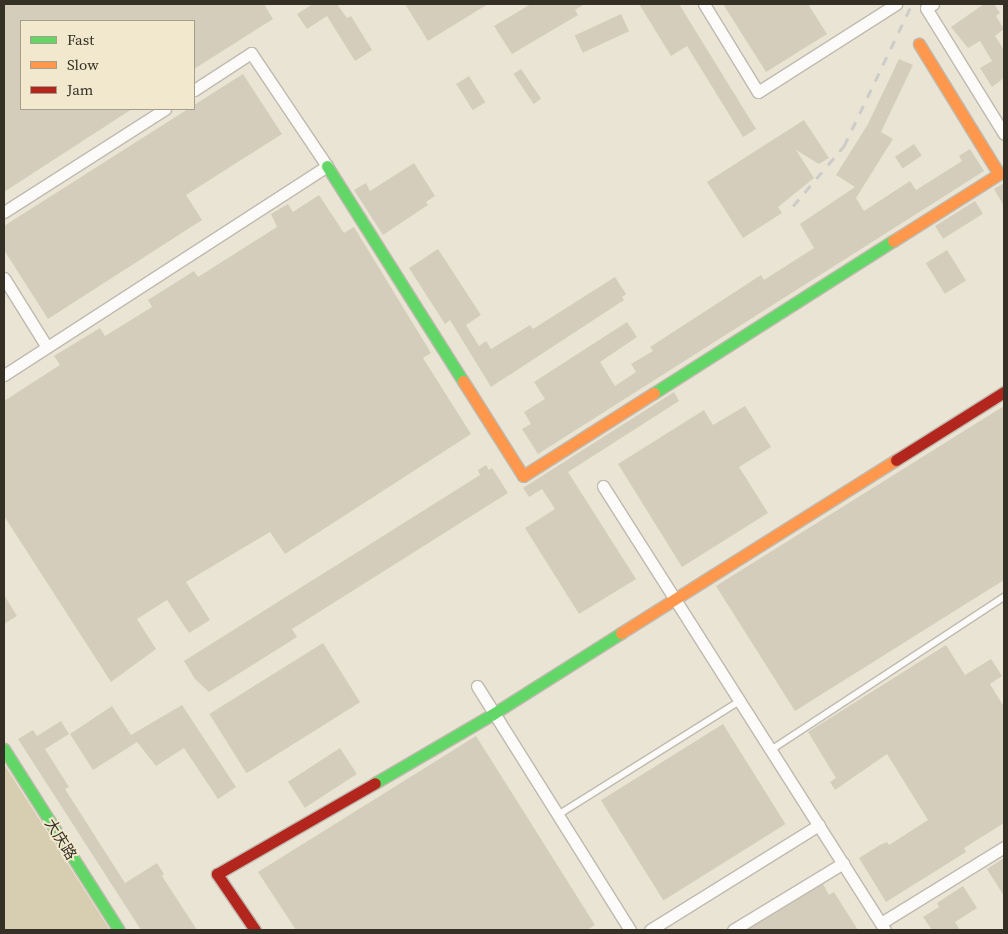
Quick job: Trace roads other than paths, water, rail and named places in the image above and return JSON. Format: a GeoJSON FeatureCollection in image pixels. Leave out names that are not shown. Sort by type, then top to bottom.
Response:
{"type":"FeatureCollection","features":[{"type":"Feature","properties":{"kind":"street"},"geometry":{"type":"LineString","coordinates":[[704,4],[758,92],[896,4]]}},
{"type":"Feature","properties":{"kind":"street"},"geometry":{"type":"LineString","coordinates":[[933,4],[926,8],[1004,134]]}},
{"type":"Feature","properties":{"kind":"street"},"geometry":{"type":"LineString","coordinates":[[195,89],[251,53],[327,166],[522,476],[999,174],[918,44]]}},
{"type":"Feature","properties":{"kind":"street"},"geometry":{"type":"LineString","coordinates":[[4,212],[163,110]]}},
{"type":"Feature","properties":{"kind":"street"},"geometry":{"type":"LineString","coordinates":[[4,375],[327,166]]}},
{"type":"Feature","properties":{"kind":"street"},"geometry":{"type":"LineString","coordinates":[[4,278],[47,347]]}},
{"type":"Feature","properties":{"kind":"street"},"geometry":{"type":"LineString","coordinates":[[255,930],[218,874],[493,714],[1004,392]]}},
{"type":"Feature","properties":{"kind":"street"},"geometry":{"type":"LineString","coordinates":[[603,486],[883,927],[1004,846]]}},
{"type":"Feature","properties":{"kind":"street"},"geometry":{"type":"LineString","coordinates":[[476,686],[630,930]]}},
{"type":"Feature","properties":{"kind":"street","name":"大庆路"},"geometry":{"type":"LineString","coordinates":[[4,749],[119,930]]}},
{"type":"Feature","properties":{"kind":"street"},"geometry":{"type":"LineString","coordinates":[[650,930],[819,825]]}},
{"type":"Feature","properties":{"kind":"street"},"geometry":{"type":"LineString","coordinates":[[733,930],[843,863]]}},
{"type":"Feature","properties":{"kind":"lane"},"geometry":{"type":"LineString","coordinates":[[771,750],[1004,597]]}},
{"type":"Feature","properties":{"kind":"lane"},"geometry":{"type":"LineString","coordinates":[[557,816],[740,700]]}},
{"type":"Feature","properties":{"kind":"railway"},"geometry":{"type":"LineString","coordinates":[[793,206],[844,146],[912,4]]}}]}
